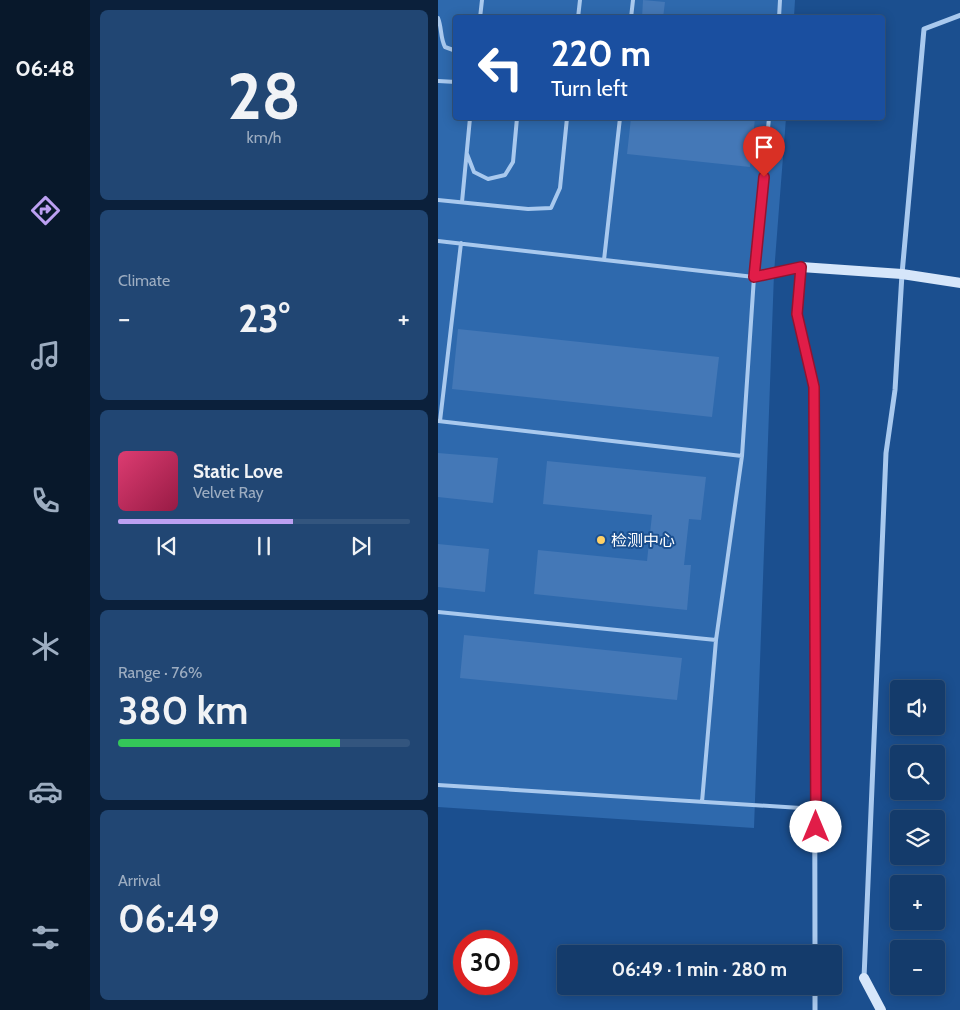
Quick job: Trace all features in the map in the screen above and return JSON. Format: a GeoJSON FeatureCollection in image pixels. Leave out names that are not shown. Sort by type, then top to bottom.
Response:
{"type":"FeatureCollection","features":[{"type":"Feature","properties":{"kind":"street"},"geometry":{"type":"LineString","coordinates":[[881,1010],[864,978],[886,453],[895,390],[902,274],[924,29],[960,15]]}},
{"type":"Feature","properties":{"kind":"street"},"geometry":{"type":"LineString","coordinates":[[815,945],[814,387],[797,314],[801,267],[902,274],[960,283]]}},
{"type":"Feature","properties":{"kind":"street"},"geometry":{"type":"LineString","coordinates":[[815,995],[815,1010]]}},
{"type":"Feature","properties":{"kind":"lane"},"geometry":{"type":"LineString","coordinates":[[480,15],[482,0]]}},
{"type":"Feature","properties":{"kind":"lane"},"geometry":{"type":"LineString","coordinates":[[578,15],[580,0]]}},
{"type":"Feature","properties":{"kind":"lane"},"geometry":{"type":"LineString","coordinates":[[631,15],[633,0]]}},
{"type":"Feature","properties":{"kind":"lane"},"geometry":{"type":"LineString","coordinates":[[779,15],[780,0]]}},
{"type":"Feature","properties":{"kind":"lane"},"geometry":{"type":"LineString","coordinates":[[438,18],[441,26],[441,38],[445,47],[453,51]]}},
{"type":"Feature","properties":{"kind":"lane"},"geometry":{"type":"LineString","coordinates":[[438,81],[453,82]]}},
{"type":"Feature","properties":{"kind":"lane"},"geometry":{"type":"LineString","coordinates":[[462,202],[470,120]]}},
{"type":"Feature","properties":{"kind":"lane"},"geometry":{"type":"LineString","coordinates":[[467,154],[474,172],[488,179],[505,175],[513,162],[516,120]]}},
{"type":"Feature","properties":{"kind":"lane"},"geometry":{"type":"LineString","coordinates":[[438,200],[528,209],[551,208],[560,188],[567,120]]}},
{"type":"Feature","properties":{"kind":"lane"},"geometry":{"type":"LineString","coordinates":[[604,260],[620,120]]}},
{"type":"Feature","properties":{"kind":"lane"},"geometry":{"type":"LineString","coordinates":[[702,802],[716,640],[742,456],[754,277],[769,120]]}},
{"type":"Feature","properties":{"kind":"lane"},"geometry":{"type":"LineString","coordinates":[[438,241],[754,277],[801,267]]}},
{"type":"Feature","properties":{"kind":"lane"},"geometry":{"type":"LineString","coordinates":[[461,243],[439,421],[742,456]]}},
{"type":"Feature","properties":{"kind":"lane"},"geometry":{"type":"LineString","coordinates":[[438,612],[716,640]]}},
{"type":"Feature","properties":{"kind":"lane"},"geometry":{"type":"LineString","coordinates":[[438,785],[816,809]]}},
{"type":"Feature","properties":{"kind":"shaded area","name":"检测中心"},"geometry":{"type":"Polygon","coordinates":[[[438,0],[795,0],[794,15],[453,15],[453,120],[786,120],[774,273],[754,828],[438,807],[438,0]]]}},
{"type":"Feature","properties":{"kind":"building"},"geometry":{"type":"Polygon","coordinates":[[[643,0],[665,2],[663,15],[642,15],[643,0]]]}},
{"type":"Feature","properties":{"kind":"building"},"geometry":{"type":"Polygon","coordinates":[[[631,120],[755,120],[750,167],[627,154],[631,120]]]}},
{"type":"Feature","properties":{"kind":"building"},"geometry":{"type":"Polygon","coordinates":[[[458,329],[719,357],[712,417],[452,389],[458,329]]]}},
{"type":"Feature","properties":{"kind":"building"},"geometry":{"type":"Polygon","coordinates":[[[438,453],[498,458],[493,503],[438,497],[438,453]]]}},
{"type":"Feature","properties":{"kind":"building"},"geometry":{"type":"Polygon","coordinates":[[[547,461],[706,477],[701,520],[689,519],[684,565],[691,565],[687,610],[534,594],[538,550],[647,561],[652,515],[543,504],[547,461]]]}},
{"type":"Feature","properties":{"kind":"building"},"geometry":{"type":"Polygon","coordinates":[[[438,544],[489,549],[485,592],[438,587],[438,544]]]}},
{"type":"Feature","properties":{"kind":"building"},"geometry":{"type":"Polygon","coordinates":[[[464,635],[682,658],[677,700],[460,678],[464,635]]]}},
{"type":"Feature","properties":{"kind":"place","name":"检测中心"},"geometry":{"type":"Point","coordinates":[601,540]}},
{"type":"Feature","properties":{"kind":"route"},"geometry":{"type":"LineString","coordinates":[[764,177],[754,277],[801,267],[797,314],[814,387],[816,827]]}}]}
